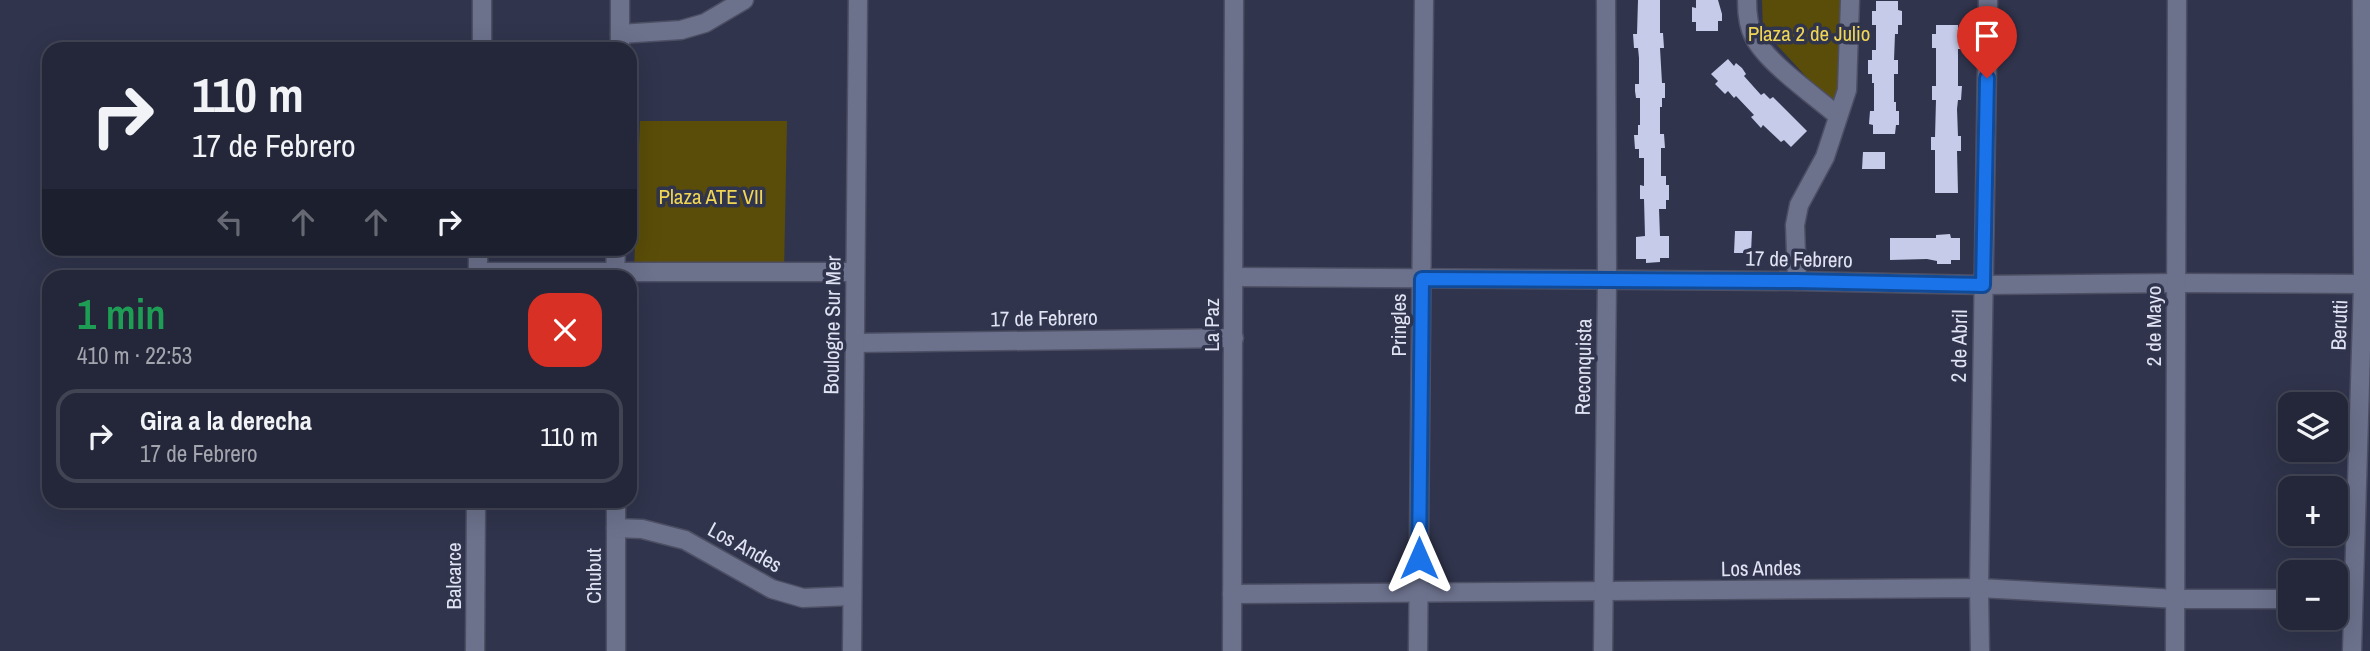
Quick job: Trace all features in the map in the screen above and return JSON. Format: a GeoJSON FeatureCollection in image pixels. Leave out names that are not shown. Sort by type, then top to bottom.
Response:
{"type":"FeatureCollection","features":[{"type":"Feature","properties":{"kind":"street"},"geometry":{"type":"LineString","coordinates":[[482,0],[482,42]]}},
{"type":"Feature","properties":{"kind":"street"},"geometry":{"type":"LineString","coordinates":[[620,0],[620,41],[705,23],[744,0]]}},
{"type":"Feature","properties":{"kind":"street","name":"Boulogne Sur Mer"},"geometry":{"type":"LineString","coordinates":[[852,651],[858,0]]}},
{"type":"Feature","properties":{"kind":"street","name":"La Paz"},"geometry":{"type":"LineString","coordinates":[[1232,651],[1234,0]]}},
{"type":"Feature","properties":{"kind":"street","name":"Pringles"},"geometry":{"type":"LineString","coordinates":[[1418,651],[1424,0]]}},
{"type":"Feature","properties":{"kind":"street","name":"Reconquista"},"geometry":{"type":"LineString","coordinates":[[1603,651],[1607,281],[1606,0]]}},
{"type":"Feature","properties":{"kind":"street"},"geometry":{"type":"LineString","coordinates":[[1747,0],[1755,39],[1766,53],[1838,116]]}},
{"type":"Feature","properties":{"kind":"street"},"geometry":{"type":"LineString","coordinates":[[1797,281],[1795,225],[1799,205],[1825,157],[1847,90],[1850,0]]}},
{"type":"Feature","properties":{"kind":"street","name":"2 de Abril"},"geometry":{"type":"LineString","coordinates":[[1980,651],[1988,0]]}},
{"type":"Feature","properties":{"kind":"street","name":"2 de Mayo"},"geometry":{"type":"LineString","coordinates":[[2175,651],[2177,0]]}},
{"type":"Feature","properties":{"kind":"street","name":"Berutti"},"geometry":{"type":"LineString","coordinates":[[2346,560],[2363,284],[2362,0]]}},
{"type":"Feature","properties":{"kind":"street"},"geometry":{"type":"LineString","coordinates":[[637,274],[855,272]]}},
{"type":"Feature","properties":{"kind":"street","name":"17 de Febrero"},"geometry":{"type":"LineString","coordinates":[[1234,278],[1797,281],[1983,285],[2363,284]]}},
{"type":"Feature","properties":{"kind":"street","name":"17 de Febrero"},"geometry":{"type":"LineString","coordinates":[[855,343],[1234,338]]}},
{"type":"Feature","properties":{"kind":"street","name":"Balcarce"},"geometry":{"type":"LineString","coordinates":[[475,651],[476,508]]}},
{"type":"Feature","properties":{"kind":"street","name":"Chubut"},"geometry":{"type":"LineString","coordinates":[[616,508],[617,651]]}},
{"type":"Feature","properties":{"kind":"street","name":"Los Andes"},"geometry":{"type":"LineString","coordinates":[[616,528],[642,529],[685,540],[772,589],[803,598],[852,596]]}},
{"type":"Feature","properties":{"kind":"street","name":"Los Andes"},"geometry":{"type":"LineString","coordinates":[[1232,594],[1979,588],[2177,599],[2278,599]]}},
{"type":"Feature","properties":{"kind":"street","name":"Berutti"},"geometry":{"type":"LineString","coordinates":[[2348,625],[2352,651]]}},
{"type":"Feature","properties":{"kind":"green space","name":"Plaza 2 de Julio"},"geometry":{"type":"Polygon","coordinates":[[[1762,0],[1842,0],[1842,78],[1836,102],[1812,83],[1763,30],[1762,0]]]}},
{"type":"Feature","properties":{"kind":"green space","name":"Plaza ATE VII"},"geometry":{"type":"Polygon","coordinates":[[[640,121],[787,121],[784,272],[634,270],[635,256],[637,256],[640,121]]]}},
{"type":"Feature","properties":{"kind":"building"},"geometry":{"type":"Polygon","coordinates":[[[1638,0],[1660,0],[1660,33],[1663,33],[1664,48],[1660,48],[1662,83],[1665,83],[1665,98],[1662,98],[1660,107],[1660,134],[1664,134],[1665,148],[1661,148],[1661,176],[1666,176],[1666,185],[1669,185],[1666,209],[1659,209],[1660,236],[1669,236],[1669,258],[1646,263],[1646,259],[1636,259],[1636,237],[1645,236],[1644,199],[1640,199],[1640,185],[1644,186],[1644,158],[1639,158],[1639,149],[1635,149],[1634,135],[1638,135],[1640,125],[1640,98],[1636,98],[1635,91],[1635,84],[1639,84],[1639,58],[1638,48],[1634,48],[1633,34],[1637,34],[1638,0]]]}},
{"type":"Feature","properties":{"kind":"building"},"geometry":{"type":"Polygon","coordinates":[[[1696,0],[1718,0],[1722,21],[1718,21],[1718,31],[1696,31],[1696,22],[1692,22],[1692,7],[1696,8],[1696,0]]]}},
{"type":"Feature","properties":{"kind":"building"},"geometry":{"type":"Polygon","coordinates":[[[1876,1],[1898,1],[1898,10],[1902,11],[1902,25],[1898,25],[1898,34],[1895,34],[1894,60],[1898,60],[1898,74],[1894,74],[1894,102],[1896,111],[1899,111],[1899,125],[1896,125],[1895,134],[1873,134],[1873,125],[1869,124],[1870,111],[1874,111],[1874,83],[1872,74],[1868,74],[1868,60],[1872,60],[1872,50],[1876,50],[1876,25],[1872,25],[1872,11],[1876,11],[1876,1]]]}},
{"type":"Feature","properties":{"kind":"building"},"geometry":{"type":"Polygon","coordinates":[[[1936,25],[1958,25],[1958,34],[1961,34],[1961,49],[1958,49],[1958,86],[1962,86],[1957,109],[1958,136],[1961,136],[1961,151],[1957,151],[1958,193],[1935,193],[1935,150],[1931,150],[1931,137],[1935,137],[1936,100],[1932,100],[1932,86],[1936,86],[1936,48],[1932,48],[1932,34],[1936,34],[1936,25]]]}},
{"type":"Feature","properties":{"kind":"building"},"geometry":{"type":"Polygon","coordinates":[[[1728,59],[1734,66],[1736,63],[1742,68],[1746,74],[1744,76],[1761,95],[1764,93],[1770,99],[1773,97],[1807,131],[1791,147],[1784,140],[1781,142],[1763,125],[1761,128],[1751,117],[1754,115],[1736,96],[1734,98],[1728,91],[1725,94],[1715,84],[1718,81],[1711,74],[1728,59]]]}},
{"type":"Feature","properties":{"kind":"building"},"geometry":{"type":"Polygon","coordinates":[[[1863,152],[1885,152],[1885,169],[1862,169],[1863,152]]]}},
{"type":"Feature","properties":{"kind":"building"},"geometry":{"type":"Polygon","coordinates":[[[1735,231],[1752,231],[1751,253],[1734,253],[1735,231]]]}},
{"type":"Feature","properties":{"kind":"building"},"geometry":{"type":"Polygon","coordinates":[[[1950,234],[1951,238],[1960,238],[1960,260],[1951,260],[1951,264],[1937,264],[1937,261],[1927,259],[1890,260],[1890,238],[1936,238],[1936,235],[1950,234]]]}},
{"type":"Feature","properties":{"kind":"route"},"geometry":{"type":"LineString","coordinates":[[1419,558],[1422,279],[1983,285],[1987,78]]}}]}
